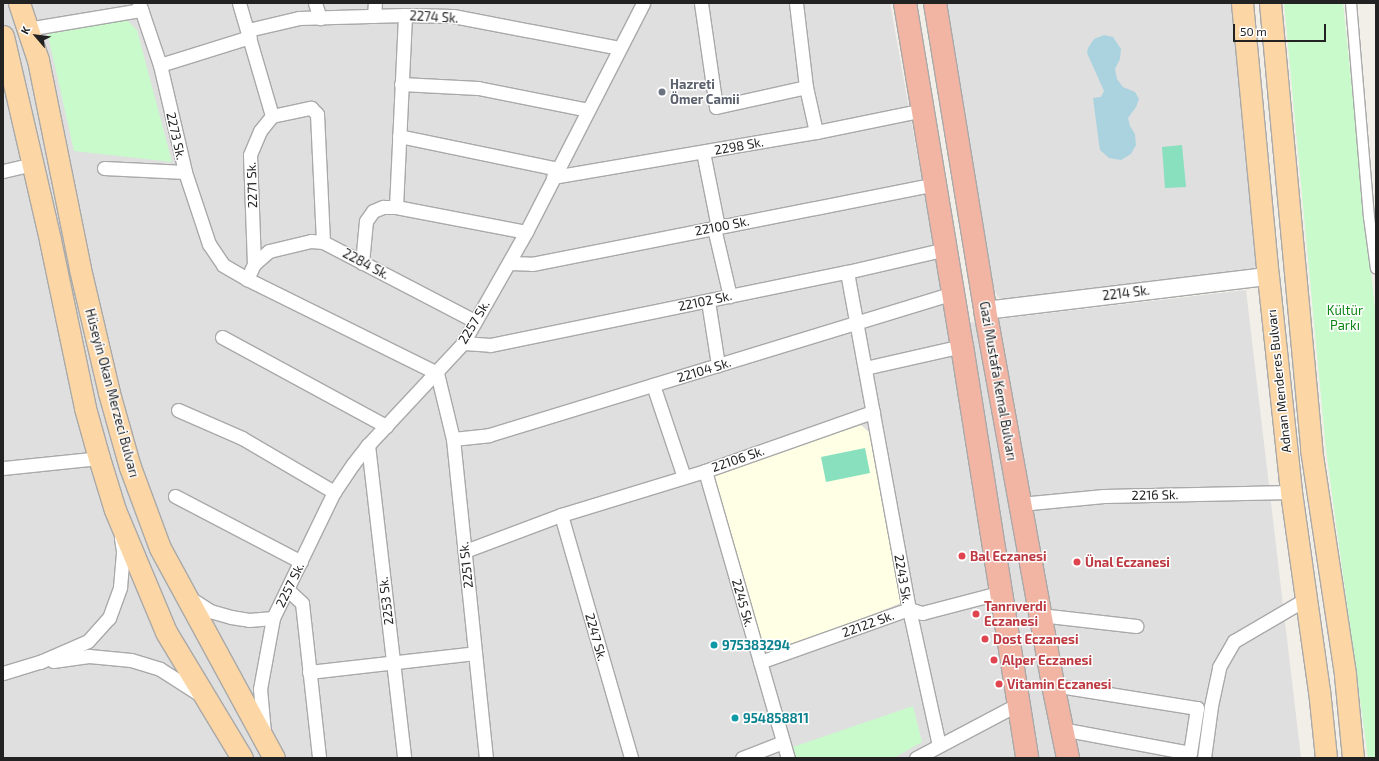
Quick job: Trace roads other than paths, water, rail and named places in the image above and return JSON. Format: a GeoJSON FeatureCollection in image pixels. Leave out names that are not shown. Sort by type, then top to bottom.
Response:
{"type":"FeatureCollection","features":[{"type":"Feature","properties":{"kind":"highway"},"geometry":{"type":"LineString","coordinates":[[905,3],[1002,592],[1027,758]]}},
{"type":"Feature","properties":{"kind":"highway","name":"Gazi Mustafa Kemal Bulvarı"},"geometry":{"type":"LineString","coordinates":[[936,3],[985,310],[1040,615],[1068,758]]}},
{"type":"Feature","properties":{"kind":"main road","name":"Hüseyin Okan Merzeci Bulvarı"},"geometry":{"type":"LineString","coordinates":[[19,3],[38,60],[84,285],[109,393],[128,460],[160,548],[270,750]]}},
{"type":"Feature","properties":{"kind":"main road","name":"Adnan Menderes Bulvarı"},"geometry":{"type":"LineString","coordinates":[[1242,3],[1268,276],[1291,492],[1319,690],[1326,758]]}},
{"type":"Feature","properties":{"kind":"main road","name":"Adnan Menderes Bulvarı"},"geometry":{"type":"LineString","coordinates":[[1270,3],[1311,449],[1345,675],[1353,758]]}},
{"type":"Feature","properties":{"kind":"main road","name":"Hüseyin Okan Merzeci Bulvarı"},"geometry":{"type":"LineString","coordinates":[[3,36],[33,164],[86,408],[98,458],[115,510],[166,632],[205,699],[222,723],[242,758]]}},
{"type":"Feature","properties":{"kind":"street"},"geometry":{"type":"LineString","coordinates":[[239,3],[272,116],[311,108],[317,114],[323,242],[311,241],[268,251],[254,264]]}},
{"type":"Feature","properties":{"kind":"street"},"geometry":{"type":"LineString","coordinates":[[315,3],[320,18]]}},
{"type":"Feature","properties":{"kind":"street"},"geometry":{"type":"LineString","coordinates":[[374,16],[375,3]]}},
{"type":"Feature","properties":{"kind":"street","name":"2257 Sk."},"geometry":{"type":"LineString","coordinates":[[270,750],[260,689],[273,618],[288,590],[334,492],[368,445],[437,373],[463,343],[510,263],[643,3]]}},
{"type":"Feature","properties":{"kind":"street"},"geometry":{"type":"LineString","coordinates":[[701,3],[716,107],[806,87]]}},
{"type":"Feature","properties":{"kind":"street"},"geometry":{"type":"LineString","coordinates":[[796,3],[806,87],[816,132]]}},
{"type":"Feature","properties":{"kind":"street"},"geometry":{"type":"LineString","coordinates":[[1351,3],[1369,217],[1376,270]]}},
{"type":"Feature","properties":{"kind":"street"},"geometry":{"type":"LineString","coordinates":[[27,28],[140,6]]}},
{"type":"Feature","properties":{"kind":"street","name":"2273 Sk."},"geometry":{"type":"LineString","coordinates":[[140,6],[160,65],[185,172],[209,244],[223,264],[247,279]]}},
{"type":"Feature","properties":{"kind":"street"},"geometry":{"type":"LineString","coordinates":[[396,207],[405,15]]}},
{"type":"Feature","properties":{"kind":"street","name":"2274 Sk."},"geometry":{"type":"LineString","coordinates":[[160,65],[299,18],[405,15],[453,16],[620,48]]}},
{"type":"Feature","properties":{"kind":"street"},"geometry":{"type":"LineString","coordinates":[[401,84],[478,88],[588,110]]}},
{"type":"Feature","properties":{"kind":"street","name":"2298 Sk."},"geometry":{"type":"LineString","coordinates":[[555,173],[704,152],[816,132],[923,110]]}},
{"type":"Feature","properties":{"kind":"street","name":"2271 Sk."},"geometry":{"type":"LineString","coordinates":[[247,279],[254,264],[250,155],[260,131],[272,116]]}},
{"type":"Feature","properties":{"kind":"street"},"geometry":{"type":"LineString","coordinates":[[399,136],[555,173]]}},
{"type":"Feature","properties":{"kind":"street"},"geometry":{"type":"LineString","coordinates":[[704,152],[717,222],[714,228],[730,296]]}},
{"type":"Feature","properties":{"kind":"street"},"geometry":{"type":"LineString","coordinates":[[3,171],[33,164]]}},
{"type":"Feature","properties":{"kind":"street"},"geometry":{"type":"LineString","coordinates":[[104,168],[185,172]]}},
{"type":"Feature","properties":{"kind":"street","name":"22100 Sk."},"geometry":{"type":"LineString","coordinates":[[510,263],[532,264],[935,184]]}},
{"type":"Feature","properties":{"kind":"street"},"geometry":{"type":"LineString","coordinates":[[362,263],[366,221],[373,211],[382,208],[396,207],[526,232]]}},
{"type":"Feature","properties":{"kind":"street","name":"2284 Sk."},"geometry":{"type":"LineString","coordinates":[[323,242],[475,321]]}},
{"type":"Feature","properties":{"kind":"street","name":"22102 Sk."},"geometry":{"type":"LineString","coordinates":[[463,343],[490,345],[847,272],[946,249]]}},
{"type":"Feature","properties":{"kind":"street"},"geometry":{"type":"LineString","coordinates":[[847,272],[873,412]]}},
{"type":"Feature","properties":{"kind":"street","name":"2214 Sk."},"geometry":{"type":"LineString","coordinates":[[985,310],[1268,276]]}},
{"type":"Feature","properties":{"kind":"street"},"geometry":{"type":"LineString","coordinates":[[247,279],[437,373]]}},
{"type":"Feature","properties":{"kind":"street","name":"22104 Sk."},"geometry":{"type":"LineString","coordinates":[[453,440],[489,435],[953,293]]}},
{"type":"Feature","properties":{"kind":"street"},"geometry":{"type":"LineString","coordinates":[[708,301],[718,365]]}},
{"type":"Feature","properties":{"kind":"street"},"geometry":{"type":"LineString","coordinates":[[222,337],[386,426]]}},
{"type":"Feature","properties":{"kind":"street"},"geometry":{"type":"LineString","coordinates":[[865,368],[962,346]]}},
{"type":"Feature","properties":{"kind":"street","name":"2251 Sk."},"geometry":{"type":"LineString","coordinates":[[437,373],[453,440],[486,758]]}},
{"type":"Feature","properties":{"kind":"street"},"geometry":{"type":"LineString","coordinates":[[653,385],[684,477]]}},
{"type":"Feature","properties":{"kind":"street"},"geometry":{"type":"LineString","coordinates":[[178,410],[242,438],[334,492]]}},
{"type":"Feature","properties":{"kind":"street","name":"22106 Sk."},"geometry":{"type":"LineString","coordinates":[[465,551],[561,515],[705,471],[873,412]]}},
{"type":"Feature","properties":{"kind":"street","name":"2243 Sk."},"geometry":{"type":"LineString","coordinates":[[873,412],[909,609],[939,745]]}},
{"type":"Feature","properties":{"kind":"street","name":"2253 Sk."},"geometry":{"type":"LineString","coordinates":[[368,445],[404,758]]}},
{"type":"Feature","properties":{"kind":"street"},"geometry":{"type":"LineString","coordinates":[[3,468],[98,458]]}},
{"type":"Feature","properties":{"kind":"street","name":"2245 Sk."},"geometry":{"type":"LineString","coordinates":[[705,471],[788,758]]}},
{"type":"Feature","properties":{"kind":"street","name":"2216 Sk."},"geometry":{"type":"LineString","coordinates":[[1020,504],[1104,496],[1291,492]]}},
{"type":"Feature","properties":{"kind":"street"},"geometry":{"type":"LineString","coordinates":[[175,496],[301,562]]}},
{"type":"Feature","properties":{"kind":"street"},"geometry":{"type":"LineString","coordinates":[[3,673],[40,662],[88,641],[109,618],[120,587],[123,550],[115,510]]}},
{"type":"Feature","properties":{"kind":"street","name":"2247 Sk."},"geometry":{"type":"LineString","coordinates":[[561,515],[631,758]]}},
{"type":"Feature","properties":{"kind":"street"},"geometry":{"type":"LineString","coordinates":[[288,590],[302,603],[319,758]]}},
{"type":"Feature","properties":{"kind":"street","name":"22122 Sk."},"geometry":{"type":"LineString","coordinates":[[760,662],[909,609],[922,613],[1002,592]]}},
{"type":"Feature","properties":{"kind":"street"},"geometry":{"type":"LineString","coordinates":[[185,596],[210,611],[231,617],[249,620],[273,618]]}},
{"type":"Feature","properties":{"kind":"street"},"geometry":{"type":"LineString","coordinates":[[1204,758],[1211,706],[1220,667],[1234,641],[1306,599]]}},
{"type":"Feature","properties":{"kind":"street"},"geometry":{"type":"LineString","coordinates":[[1040,615],[1136,626]]}},
{"type":"Feature","properties":{"kind":"street"},"geometry":{"type":"LineString","coordinates":[[309,672],[475,653]]}},
{"type":"Feature","properties":{"kind":"street"},"geometry":{"type":"LineString","coordinates":[[40,662],[89,656],[131,660],[160,669],[205,699]]}},
{"type":"Feature","properties":{"kind":"street"},"geometry":{"type":"LineString","coordinates":[[1053,685],[1197,708],[1190,753],[1062,729]]}},
{"type":"Feature","properties":{"kind":"street"},"geometry":{"type":"LineString","coordinates":[[916,758],[1018,704]]}},
{"type":"Feature","properties":{"kind":"street"},"geometry":{"type":"LineString","coordinates":[[742,758],[783,742]]}},
{"type":"Feature","properties":{"kind":"water"},"geometry":{"type":"Polygon","coordinates":[[[1104,35],[1113,37],[1121,49],[1120,59],[1115,69],[1117,79],[1123,87],[1135,92],[1139,99],[1136,107],[1128,118],[1130,126],[1135,134],[1136,145],[1131,154],[1121,160],[1109,158],[1100,150],[1099,144],[1093,98],[1101,97],[1104,91],[1087,53],[1088,48],[1094,39],[1104,35]]]}},
{"type":"Feature","properties":{"kind":"place","name":"Hazreti Ömer Camii"},"geometry":{"type":"Point","coordinates":[662,92]}},
{"type":"Feature","properties":{"kind":"place","name":"Bal Eczanesi"},"geometry":{"type":"Point","coordinates":[962,556]}},
{"type":"Feature","properties":{"kind":"place","name":"Ünal Eczanesi"},"geometry":{"type":"Point","coordinates":[1077,562]}},
{"type":"Feature","properties":{"kind":"place","name":"Tanrıverdi Eczanesi"},"geometry":{"type":"Point","coordinates":[976,614]}},
{"type":"Feature","properties":{"kind":"place","name":"Dost Eczanesi"},"geometry":{"type":"Point","coordinates":[985,639]}},
{"type":"Feature","properties":{"kind":"place","name":"975383294"},"geometry":{"type":"Point","coordinates":[714,645]}},
{"type":"Feature","properties":{"kind":"place","name":"Alper Eczanesi"},"geometry":{"type":"Point","coordinates":[994,660]}},
{"type":"Feature","properties":{"kind":"place","name":"Vitamin Eczanesi"},"geometry":{"type":"Point","coordinates":[999,684]}},
{"type":"Feature","properties":{"kind":"place","name":"954858811"},"geometry":{"type":"Point","coordinates":[735,718]}},
{"type":"Feature","properties":{"kind":"park label","name":"Kültür Parkı"},"geometry":{"type":"Point","coordinates":[1345,318]}}]}
